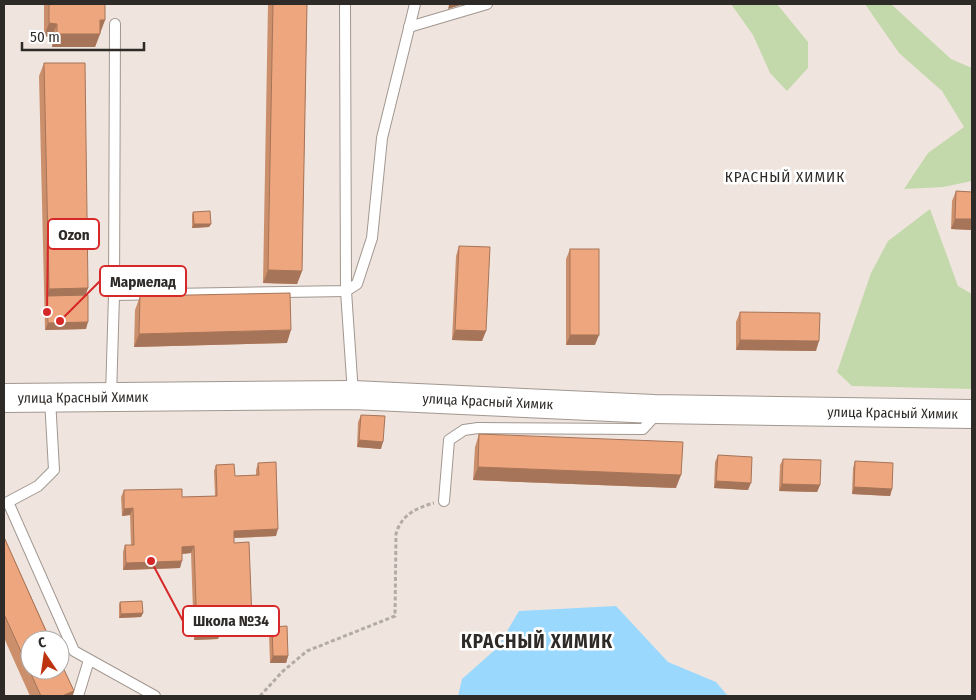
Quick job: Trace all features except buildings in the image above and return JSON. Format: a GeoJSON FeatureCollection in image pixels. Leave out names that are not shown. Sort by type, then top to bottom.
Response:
{"type":"FeatureCollection","features":[{"type":"Feature","properties":{"kind":"street","name":"улица Красный Химик"},"geometry":{"type":"LineString","coordinates":[[4,398],[50,399],[353,394],[654,409],[972,414]]}},
{"type":"Feature","properties":{"kind":"lane"},"geometry":{"type":"LineString","coordinates":[[345,4],[346,291],[353,394]]}},
{"type":"Feature","properties":{"kind":"lane"},"geometry":{"type":"LineString","coordinates":[[114,295],[346,291],[357,284],[372,238],[382,138],[415,4]]}},
{"type":"Feature","properties":{"kind":"lane"},"geometry":{"type":"LineString","coordinates":[[409,27],[486,4]]}},
{"type":"Feature","properties":{"kind":"lane"},"geometry":{"type":"LineString","coordinates":[[111,397],[114,295],[115,24]]}},
{"type":"Feature","properties":{"kind":"lane"},"geometry":{"type":"LineString","coordinates":[[50,399],[54,470],[38,486],[8,502],[74,651],[155,696]]}},
{"type":"Feature","properties":{"kind":"lane"},"geometry":{"type":"LineString","coordinates":[[444,501],[449,440],[464,430],[478,428],[643,429],[653,418],[654,409]]}},
{"type":"Feature","properties":{"kind":"lane"},"geometry":{"type":"LineString","coordinates":[[78,696],[89,660]]}},
{"type":"Feature","properties":{"kind":"path"},"geometry":{"type":"LineString","coordinates":[[260,696],[282,672],[307,651],[395,616],[396,534],[399,524],[415,509],[444,501]]}},
{"type":"Feature","properties":{"kind":"green space"},"geometry":{"type":"Polygon","coordinates":[[[731,4],[777,4],[808,42],[808,68],[787,91],[770,73],[753,35],[731,4]]]}},
{"type":"Feature","properties":{"kind":"green space"},"geometry":{"type":"Polygon","coordinates":[[[865,4],[891,4],[951,59],[972,68],[972,181],[943,187],[904,189],[928,153],[964,127],[942,91],[899,53],[865,4]]]}},
{"type":"Feature","properties":{"kind":"green space"},"geometry":{"type":"Polygon","coordinates":[[[930,209],[958,286],[972,294],[972,389],[852,386],[837,372],[871,273],[888,241],[930,209]]]}},
{"type":"Feature","properties":{"kind":"water"},"geometry":{"type":"Polygon","coordinates":[[[616,606],[668,662],[716,682],[728,696],[458,696],[462,679],[497,648],[519,611],[616,606]]]}},
{"type":"Feature","properties":{"kind":"place","name":"Ozon"},"geometry":{"type":"Point","coordinates":[47,312]}},
{"type":"Feature","properties":{"kind":"place","name":"Мармелад"},"geometry":{"type":"Point","coordinates":[60,321]}},
{"type":"Feature","properties":{"kind":"place","name":"Школа №34"},"geometry":{"type":"Point","coordinates":[151,561]}},
{"type":"Feature","properties":{"kind":"district","name":"КРАСНЫЙ ХИМИК"},"geometry":{"type":"Point","coordinates":[785,177]}},
{"type":"Feature","properties":{"kind":"district","name":"КРАСНЫЙ ХИМИК"},"geometry":{"type":"Point","coordinates":[537,641]}}]}
